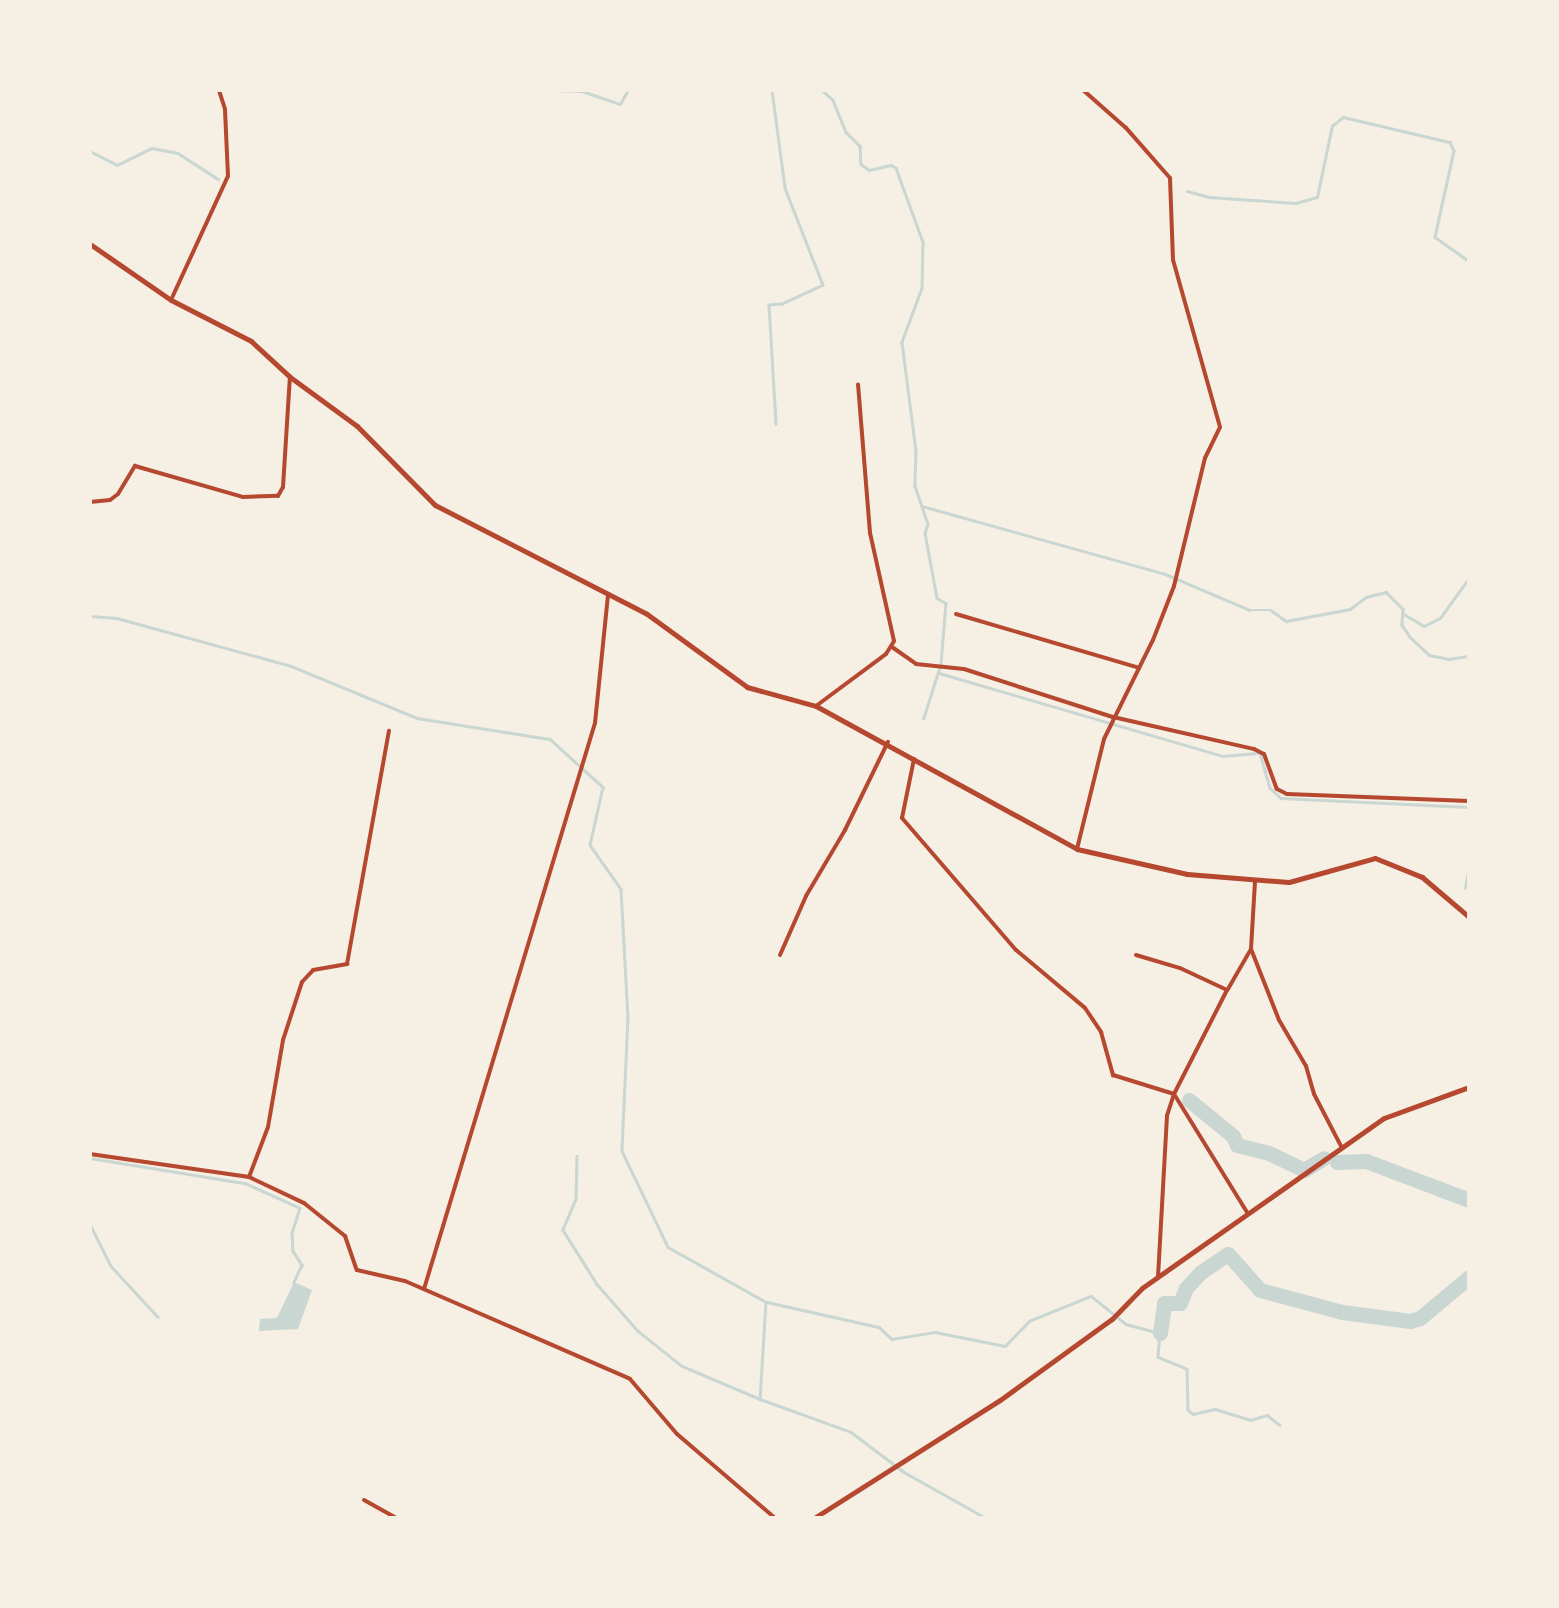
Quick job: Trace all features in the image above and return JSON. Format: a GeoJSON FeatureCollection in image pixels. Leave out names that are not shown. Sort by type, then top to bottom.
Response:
{"type":"FeatureCollection","features":[{"type":"Feature","properties":{"kind":"street"},"geometry":{"type":"LineString","coordinates":[[171,300],[228,176],[225,109],[219,90]]}},
{"type":"Feature","properties":{"kind":"street"},"geometry":{"type":"LineString","coordinates":[[1077,849],[1114,717],[1174,586],[1205,458],[1220,427],[1174,260],[1170,178],[1126,128],[1084,90]]}},
{"type":"Feature","properties":{"kind":"street"},"geometry":{"type":"LineString","coordinates":[[90,244],[171,300],[252,340],[290,377],[358,426],[435,505],[647,614],[747,687],[816,706],[888,742],[1077,849],[1187,874],[1255,881],[1290,882],[1375,858],[1422,876],[1469,917]]}},
{"type":"Feature","properties":{"kind":"street"},"geometry":{"type":"LineString","coordinates":[[90,502],[110,500],[118,494],[135,466],[243,497],[278,496],[283,487],[290,377]]}},
{"type":"Feature","properties":{"kind":"street"},"geometry":{"type":"LineString","coordinates":[[858,384],[870,533],[891,618],[892,647]]}},
{"type":"Feature","properties":{"kind":"street"},"geometry":{"type":"LineString","coordinates":[[424,1289],[595,723],[608,596]]}},
{"type":"Feature","properties":{"kind":"street"},"geometry":{"type":"LineString","coordinates":[[956,614],[1139,668]]}},
{"type":"Feature","properties":{"kind":"street"},"geometry":{"type":"LineString","coordinates":[[816,706],[892,647]]}},
{"type":"Feature","properties":{"kind":"street"},"geometry":{"type":"LineString","coordinates":[[892,647],[916,664],[953,666],[1114,717],[1254,749],[1264,754],[1276,789],[1288,794],[1469,801]]}},
{"type":"Feature","properties":{"kind":"street"},"geometry":{"type":"LineString","coordinates":[[249,1178],[268,1127],[283,1040],[302,982],[313,970],[346,964],[389,730]]}},
{"type":"Feature","properties":{"kind":"street"},"geometry":{"type":"LineString","coordinates":[[780,955],[806,896],[846,830],[888,742]]}},
{"type":"Feature","properties":{"kind":"street"},"geometry":{"type":"LineString","coordinates":[[914,759],[902,818],[1016,950],[1084,1008],[1101,1032],[1113,1075],[1174,1094],[1247,1212]]}},
{"type":"Feature","properties":{"kind":"street"},"geometry":{"type":"LineString","coordinates":[[1255,881],[1251,949],[1279,1020],[1306,1066],[1314,1094],[1342,1148]]}},
{"type":"Feature","properties":{"kind":"street"},"geometry":{"type":"LineString","coordinates":[[1158,1276],[1168,1104],[1251,949]]}},
{"type":"Feature","properties":{"kind":"street"},"geometry":{"type":"LineString","coordinates":[[1136,955],[1180,968],[1226,990]]}},
{"type":"Feature","properties":{"kind":"street"},"geometry":{"type":"LineString","coordinates":[[814,1518],[1000,1400],[1112,1319],[1158,1276],[1384,1118],[1469,1087]]}},
{"type":"Feature","properties":{"kind":"street"},"geometry":{"type":"LineString","coordinates":[[90,1154],[249,1178],[330,1219],[344,1236],[357,1270],[424,1289],[630,1379],[677,1434],[776,1518]]}},
{"type":"Feature","properties":{"kind":"street"},"geometry":{"type":"LineString","coordinates":[[364,1500],[397,1518]]}},
{"type":"Feature","properties":{"kind":"shaded area"},"geometry":{"type":"Polygon","coordinates":[[[294,1282],[312,1290],[298,1329],[259,1331],[260,1319],[277,1318],[294,1282]]]}},
{"type":"Feature","properties":{"kind":"waterway"},"geometry":{"type":"LineString","coordinates":[[554,90],[582,91],[620,104],[628,90]]}},
{"type":"Feature","properties":{"kind":"waterway"},"geometry":{"type":"LineString","coordinates":[[772,90],[785,188],[823,285],[782,304],[769,305],[776,424]]}},
{"type":"Feature","properties":{"kind":"waterway"},"geometry":{"type":"LineString","coordinates":[[822,90],[833,100],[846,132],[860,146],[861,164],[869,170],[891,165],[896,168],[923,242],[922,288],[902,342],[916,452],[915,486],[928,524],[925,533],[937,598],[946,603],[941,664],[924,718]]}},
{"type":"Feature","properties":{"kind":"waterway"},"geometry":{"type":"LineString","coordinates":[[1187,191],[1209,197],[1296,203],[1317,197],[1332,126],[1343,117],[1450,142],[1454,151],[1435,237],[1469,261]]}},
{"type":"Feature","properties":{"kind":"waterway"},"geometry":{"type":"LineString","coordinates":[[90,151],[117,165],[152,148],[178,153],[218,179]]}},
{"type":"Feature","properties":{"kind":"waterway"},"geometry":{"type":"LineString","coordinates":[[922,506],[1165,574],[1250,610],[1271,610],[1286,621],[1350,609],[1366,597],[1386,592],[1403,609],[1402,625],[1410,637],[1429,655],[1449,659],[1469,656]]}},
{"type":"Feature","properties":{"kind":"waterway"},"geometry":{"type":"LineString","coordinates":[[1404,614],[1424,626],[1440,618],[1469,578]]}},
{"type":"Feature","properties":{"kind":"waterway"},"geometry":{"type":"LineString","coordinates":[[90,616],[117,618],[291,666],[417,718],[550,739],[603,787],[590,845],[621,889],[628,1017],[622,1151],[668,1247],[766,1302],[760,1399],[851,1432],[904,1472],[986,1518]]}},
{"type":"Feature","properties":{"kind":"waterway"},"geometry":{"type":"LineString","coordinates":[[939,673],[1222,756],[1260,753],[1270,788],[1281,798],[1469,807]]}},
{"type":"Feature","properties":{"kind":"waterway"},"geometry":{"type":"LineString","coordinates":[[1465,888],[1469,866]]}},
{"type":"Feature","properties":{"kind":"waterway"},"geometry":{"type":"LineString","coordinates":[[1189,1100],[1233,1136],[1237,1145],[1269,1153],[1304,1170],[1324,1158]]}},
{"type":"Feature","properties":{"kind":"waterway"},"geometry":{"type":"LineString","coordinates":[[577,1156],[576,1199],[563,1230],[597,1284],[638,1331],[682,1366],[760,1399]]}},
{"type":"Feature","properties":{"kind":"waterway"},"geometry":{"type":"LineString","coordinates":[[90,1158],[245,1183],[300,1208],[292,1233],[293,1251],[302,1265],[294,1282]]}},
{"type":"Feature","properties":{"kind":"waterway"},"geometry":{"type":"LineString","coordinates":[[1337,1162],[1366,1161],[1469,1200]]}},
{"type":"Feature","properties":{"kind":"waterway"},"geometry":{"type":"LineString","coordinates":[[90,1224],[111,1266],[158,1317]]}},
{"type":"Feature","properties":{"kind":"waterway"},"geometry":{"type":"LineString","coordinates":[[1160,1333],[1164,1303],[1180,1303],[1186,1288],[1201,1272],[1228,1254],[1260,1290],[1342,1312],[1410,1321],[1420,1318],[1469,1277]]}},
{"type":"Feature","properties":{"kind":"waterway"},"geometry":{"type":"LineString","coordinates":[[767,1302],[879,1327],[892,1339],[935,1332],[1005,1346],[1029,1321],[1091,1296],[1126,1324],[1160,1333],[1158,1357],[1187,1369],[1188,1410],[1193,1414],[1215,1409],[1250,1420],[1267,1415],[1280,1425]]}}]}
